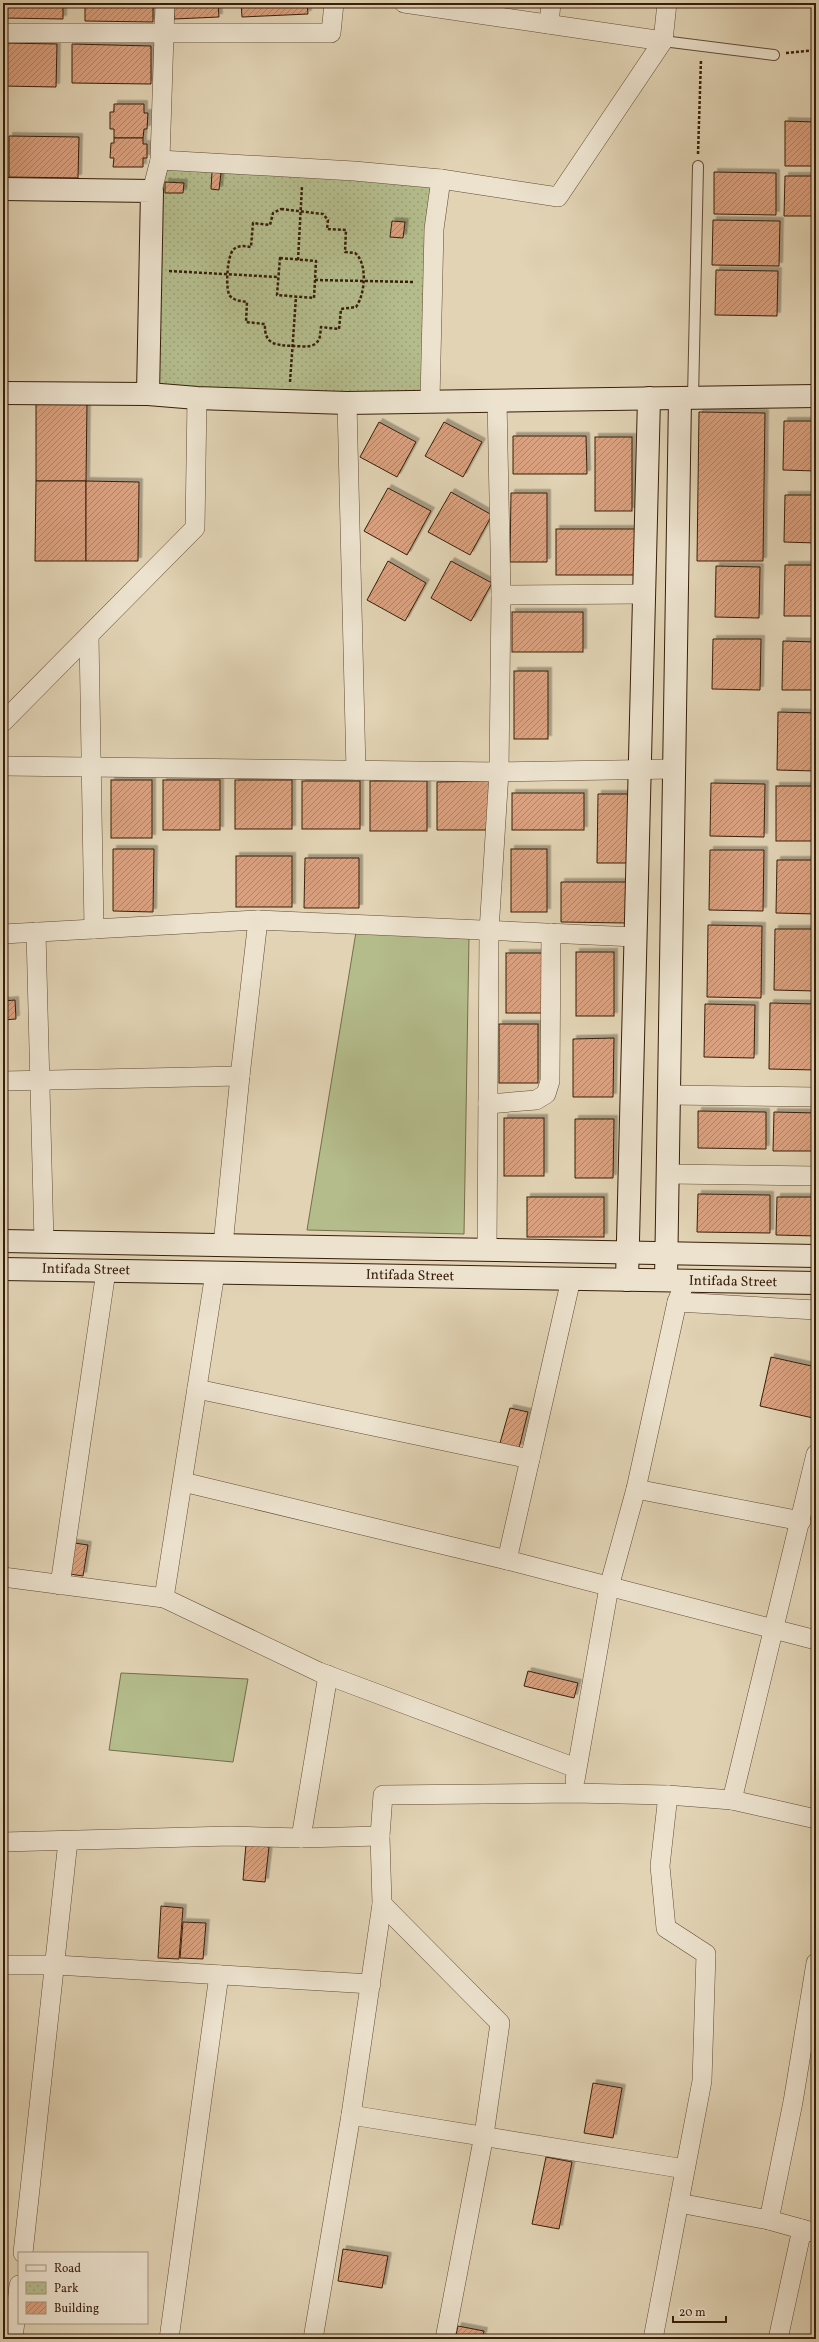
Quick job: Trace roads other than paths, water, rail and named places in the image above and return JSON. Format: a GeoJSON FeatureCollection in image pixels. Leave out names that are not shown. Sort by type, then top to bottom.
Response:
{"type":"FeatureCollection","features":[{"type":"Feature","properties":{"kind":"street"},"geometry":{"type":"LineString","coordinates":[[148,394],[152,191],[160,160],[165,3]]}},
{"type":"Feature","properties":{"kind":"street"},"geometry":{"type":"LineString","coordinates":[[3,33],[331,33],[334,3]]}},
{"type":"Feature","properties":{"kind":"street"},"geometry":{"type":"LineString","coordinates":[[404,3],[430,5],[663,41]]}},
{"type":"Feature","properties":{"kind":"street"},"geometry":{"type":"LineString","coordinates":[[549,24],[552,3]]}},
{"type":"Feature","properties":{"kind":"street"},"geometry":{"type":"LineString","coordinates":[[160,160],[303,168],[441,179],[558,197],[663,41],[667,3]]}},
{"type":"Feature","properties":{"kind":"street"},"geometry":{"type":"LineString","coordinates":[[430,400],[434,229],[441,179]]}},
{"type":"Feature","properties":{"kind":"street"},"geometry":{"type":"LineString","coordinates":[[3,189],[152,191]]}},
{"type":"Feature","properties":{"kind":"street"},"geometry":{"type":"LineString","coordinates":[[3,393],[148,394],[197,398],[347,403],[430,400],[816,396]]}},
{"type":"Feature","properties":{"kind":"street"},"geometry":{"type":"LineString","coordinates":[[3,722],[195,528],[197,398]]}},
{"type":"Feature","properties":{"kind":"street"},"geometry":{"type":"LineString","coordinates":[[627,1280],[650,398]]}},
{"type":"Feature","properties":{"kind":"street"},"geometry":{"type":"LineString","coordinates":[[573,1793],[576,1768],[608,1587],[636,1489],[676,1302],[675,1281],[667,1253],[674,769],[686,398]]}},
{"type":"Feature","properties":{"kind":"street"},"geometry":{"type":"LineString","coordinates":[[487,1250],[489,931],[499,772],[501,595],[497,400]]}},
{"type":"Feature","properties":{"kind":"street"},"geometry":{"type":"LineString","coordinates":[[347,403],[356,770]]}},
{"type":"Feature","properties":{"kind":"street"},"geometry":{"type":"LineString","coordinates":[[501,595],[644,594]]}},
{"type":"Feature","properties":{"kind":"street"},"geometry":{"type":"LineString","coordinates":[[89,636],[94,929]]}},
{"type":"Feature","properties":{"kind":"street"},"geometry":{"type":"LineString","coordinates":[[3,766],[499,772],[674,769]]}},
{"type":"Feature","properties":{"kind":"street"},"geometry":{"type":"LineString","coordinates":[[3,934],[258,920],[636,937]]}},
{"type":"Feature","properties":{"kind":"street"},"geometry":{"type":"LineString","coordinates":[[223,1245],[258,920]]}},
{"type":"Feature","properties":{"kind":"street"},"geometry":{"type":"LineString","coordinates":[[36,932],[44,1242]]}},
{"type":"Feature","properties":{"kind":"street"},"geometry":{"type":"LineString","coordinates":[[488,1104],[536,1100],[546,1094],[550,1080],[551,933]]}},
{"type":"Feature","properties":{"kind":"street"},"geometry":{"type":"LineString","coordinates":[[3,1081],[40,1079],[240,1076]]}},
{"type":"Feature","properties":{"kind":"street"},"geometry":{"type":"LineString","coordinates":[[669,1095],[816,1097]]}},
{"type":"Feature","properties":{"kind":"street"},"geometry":{"type":"LineString","coordinates":[[668,1174],[816,1176]]}},
{"type":"Feature","properties":{"kind":"street","name":"Intifada Street"},"geometry":{"type":"LineString","coordinates":[[3,1241],[816,1256]]}},
{"type":"Feature","properties":{"kind":"street","name":"Intifada Street"},"geometry":{"type":"LineString","coordinates":[[3,1269],[816,1284]]}},
{"type":"Feature","properties":{"kind":"street"},"geometry":{"type":"LineString","coordinates":[[60,1585],[106,1270]]}},
{"type":"Feature","properties":{"kind":"street"},"geometry":{"type":"LineString","coordinates":[[164,1598],[184,1482],[215,1273]]}},
{"type":"Feature","properties":{"kind":"street"},"geometry":{"type":"LineString","coordinates":[[507,1560],[571,1279]]}},
{"type":"Feature","properties":{"kind":"street"},"geometry":{"type":"LineString","coordinates":[[676,1302],[816,1310]]}},
{"type":"Feature","properties":{"kind":"street"},"geometry":{"type":"LineString","coordinates":[[197,1389],[530,1459]]}},
{"type":"Feature","properties":{"kind":"street"},"geometry":{"type":"LineString","coordinates":[[732,1800],[773,1629],[801,1521],[816,1454]]}},
{"type":"Feature","properties":{"kind":"street"},"geometry":{"type":"LineString","coordinates":[[184,1482],[507,1560],[816,1640]]}},
{"type":"Feature","properties":{"kind":"street"},"geometry":{"type":"LineString","coordinates":[[636,1489],[801,1521]]}},
{"type":"Feature","properties":{"kind":"street"},"geometry":{"type":"LineString","coordinates":[[3,1577],[164,1598],[328,1675],[576,1768]]}},
{"type":"Feature","properties":{"kind":"street"},"geometry":{"type":"LineString","coordinates":[[301,1838],[328,1675]]}},
{"type":"Feature","properties":{"kind":"street"},"geometry":{"type":"LineString","coordinates":[[313,2339],[351,2115],[382,1904],[380,1836],[383,1795],[573,1793],[668,1795],[732,1800],[816,1819]]}},
{"type":"Feature","properties":{"kind":"street"},"geometry":{"type":"LineString","coordinates":[[654,2339],[702,2081],[706,1954],[666,1928],[660,1866],[668,1795]]}},
{"type":"Feature","properties":{"kind":"street"},"geometry":{"type":"LineString","coordinates":[[3,1842],[230,1836],[301,1838],[380,1836]]}},
{"type":"Feature","properties":{"kind":"street"},"geometry":{"type":"LineString","coordinates":[[22,2252],[56,1965],[68,1841]]}},
{"type":"Feature","properties":{"kind":"street"},"geometry":{"type":"LineString","coordinates":[[382,1904],[500,2023],[484,2135],[445,2339]]}},
{"type":"Feature","properties":{"kind":"street"},"geometry":{"type":"LineString","coordinates":[[769,2220],[793,2102],[816,1963]]}},
{"type":"Feature","properties":{"kind":"street"},"geometry":{"type":"LineString","coordinates":[[3,1964],[56,1965],[371,1984]]}},
{"type":"Feature","properties":{"kind":"street"},"geometry":{"type":"LineString","coordinates":[[168,2339],[219,1975]]}},
{"type":"Feature","properties":{"kind":"street"},"geometry":{"type":"LineString","coordinates":[[351,2115],[484,2135],[685,2169]]}},
{"type":"Feature","properties":{"kind":"street"},"geometry":{"type":"LineString","coordinates":[[679,2203],[769,2220],[809,2231],[778,2339]]}},
{"type":"Feature","properties":{"kind":"street"},"geometry":{"type":"LineString","coordinates":[[13,2339],[18,2294]]}},
{"type":"Feature","properties":{"kind":"lane"},"geometry":{"type":"LineString","coordinates":[[663,41],[774,55]]}},
{"type":"Feature","properties":{"kind":"lane"},"geometry":{"type":"LineString","coordinates":[[686,398],[698,166]]}}]}
